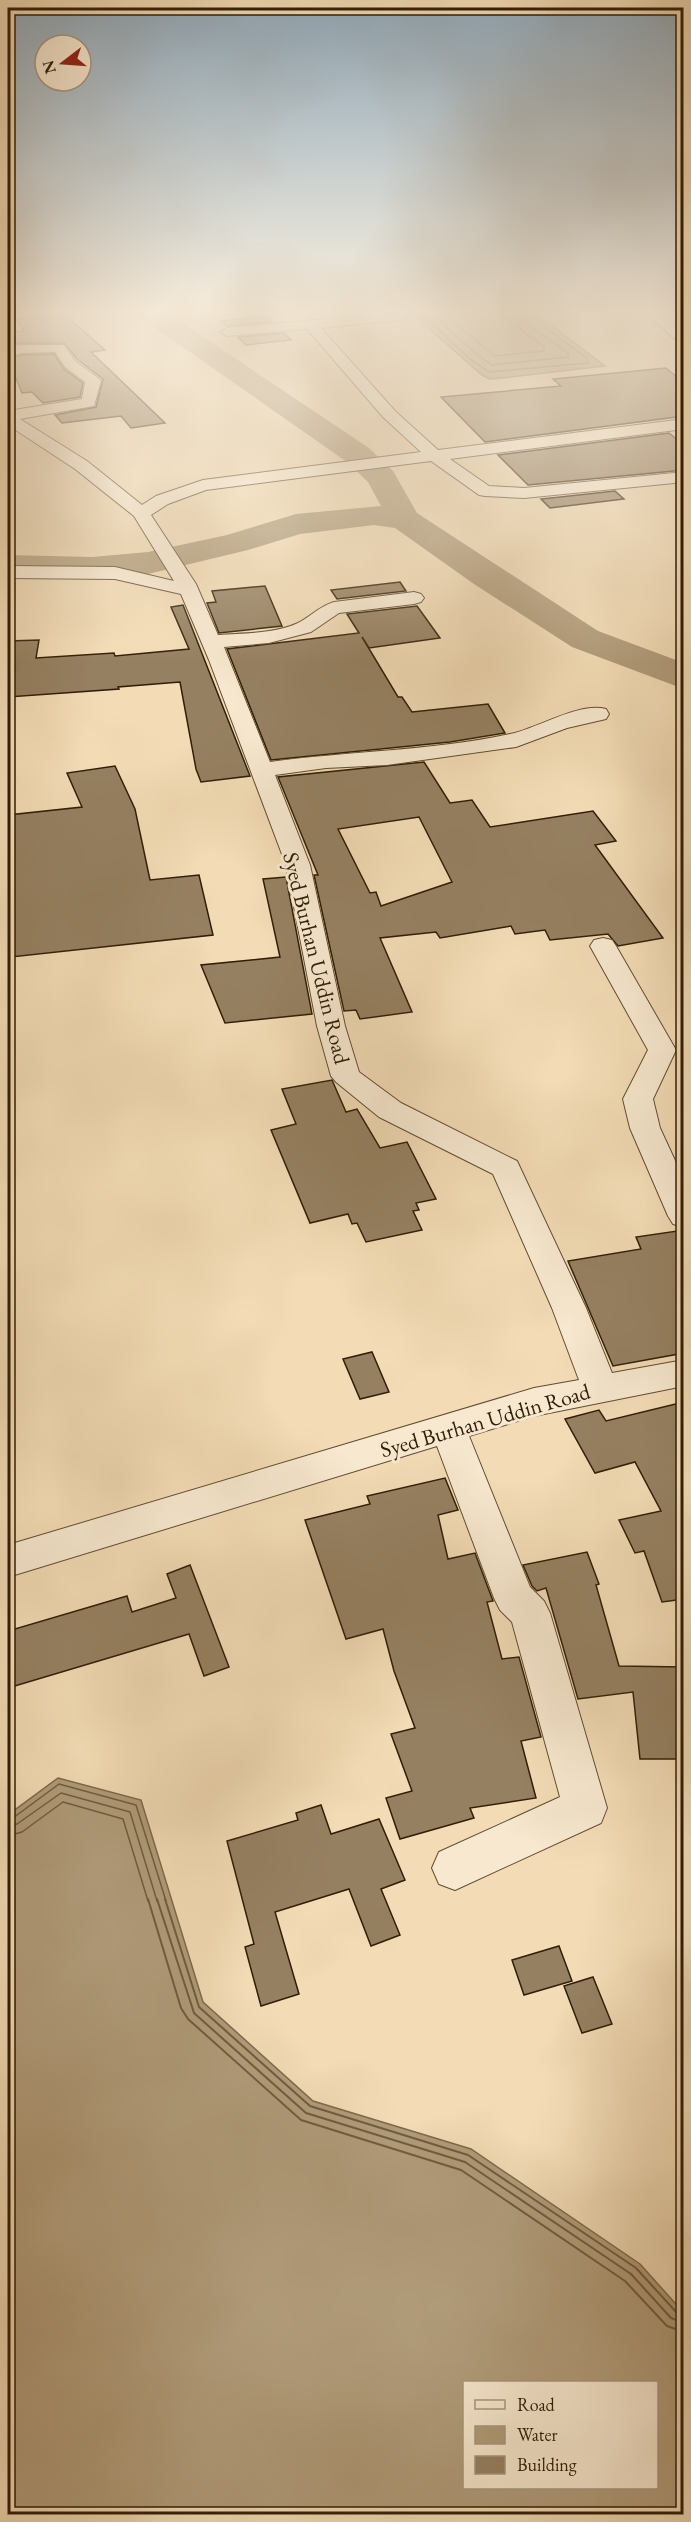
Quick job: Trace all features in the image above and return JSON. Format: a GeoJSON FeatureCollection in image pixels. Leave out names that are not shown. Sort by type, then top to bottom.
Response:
{"type":"FeatureCollection","features":[{"type":"Feature","properties":{"kind":"street","name":"Syed Burhan Uddin Road"},"geometry":{"type":"LineString","coordinates":[[8,1562],[534,1402],[600,1389],[569,1308],[506,1168],[390,1110],[346,1076],[331,1026],[298,865],[211,642],[187,587],[141,513],[81,465],[24,428]]}},
{"type":"Feature","properties":{"kind":"street"},"geometry":{"type":"LineString","coordinates":[[404,428],[435,456],[485,491],[524,493],[684,477]]}},
{"type":"Feature","properties":{"kind":"street"},"geometry":{"type":"LineString","coordinates":[[141,513],[162,500],[204,484],[655,428]]}},
{"type":"Feature","properties":{"kind":"street"},"geometry":{"type":"LineString","coordinates":[[8,572],[115,573],[187,587]]}},
{"type":"Feature","properties":{"kind":"street"},"geometry":{"type":"LineString","coordinates":[[211,642],[268,637],[304,628],[334,608],[414,598]]}},
{"type":"Feature","properties":{"kind":"street"},"geometry":{"type":"LineString","coordinates":[[261,770],[326,761],[387,758],[516,740],[560,723],[598,714]]}},
{"type":"Feature","properties":{"kind":"street"},"geometry":{"type":"LineString","coordinates":[[603,946],[662,1050],[638,1099],[645,1128],[684,1216]]}},
{"type":"Feature","properties":{"kind":"street"},"geometry":{"type":"LineString","coordinates":[[600,1389],[684,1373]]}},
{"type":"Feature","properties":{"kind":"street"},"geometry":{"type":"LineString","coordinates":[[448,1428],[514,1598],[530,1613],[585,1808],[455,1868]]}},
{"type":"Feature","properties":{"kind":"water"},"geometry":{"type":"Polygon","coordinates":[[[58,1778],[141,1800],[203,2002],[313,2101],[471,2149],[640,2264],[683,2312],[683,2514],[8,2514],[8,1815],[58,1778]]]}},
{"type":"Feature","properties":{"kind":"building"},"geometry":{"type":"Polygon","coordinates":[[[471,428],[595,428],[485,442],[471,428]]]}},
{"type":"Feature","properties":{"kind":"building"},"geometry":{"type":"Polygon","coordinates":[[[669,433],[684,445],[684,470],[528,485],[498,455],[669,433]]]}},
{"type":"Feature","properties":{"kind":"building"},"geometry":{"type":"Polygon","coordinates":[[[615,491],[624,499],[550,508],[541,499],[615,491]]]}},
{"type":"Feature","properties":{"kind":"building"},"geometry":{"type":"Polygon","coordinates":[[[400,582],[406,591],[337,599],[331,590],[400,582]]]}},
{"type":"Feature","properties":{"kind":"building"},"geometry":{"type":"Polygon","coordinates":[[[265,586],[282,626],[219,633],[207,603],[216,602],[212,591],[265,586]]]}},
{"type":"Feature","properties":{"kind":"building"},"geometry":{"type":"Polygon","coordinates":[[[183,605],[250,776],[201,782],[196,769],[180,682],[8,697],[8,641],[39,640],[36,658],[114,653],[115,656],[189,649],[171,607],[183,605]]]}},
{"type":"Feature","properties":{"kind":"building"},"geometry":{"type":"Polygon","coordinates":[[[417,606],[440,638],[369,648],[362,637],[398,697],[402,697],[412,712],[488,704],[505,733],[450,742],[271,760],[227,649],[359,633],[347,614],[417,606]]]}},
{"type":"Feature","properties":{"kind":"building"},"geometry":{"type":"Polygon","coordinates":[[[424,762],[450,803],[472,800],[490,827],[593,811],[616,841],[595,845],[663,938],[618,946],[608,934],[550,940],[545,930],[515,934],[511,926],[440,938],[436,932],[380,938],[412,1012],[360,1019],[356,1010],[344,1011],[314,875],[318,875],[278,777],[424,762]],[[419,817],[338,829],[370,893],[376,892],[381,906],[452,882],[419,817]]]}},
{"type":"Feature","properties":{"kind":"building"},"geometry":{"type":"Polygon","coordinates":[[[115,766],[135,809],[150,880],[199,875],[213,935],[11,957],[8,924],[8,815],[82,807],[67,773],[115,766]]]}},
{"type":"Feature","properties":{"kind":"building"},"geometry":{"type":"Polygon","coordinates":[[[286,877],[312,1014],[225,1023],[201,965],[280,957],[263,879],[286,877]]]}},
{"type":"Feature","properties":{"kind":"building"},"geometry":{"type":"Polygon","coordinates":[[[332,1080],[346,1112],[357,1109],[380,1148],[407,1142],[436,1199],[416,1203],[419,1210],[413,1211],[422,1230],[366,1242],[357,1223],[352,1224],[348,1214],[310,1223],[271,1130],[296,1124],[282,1089],[332,1080]]]}},
{"type":"Feature","properties":{"kind":"building"},"geometry":{"type":"Polygon","coordinates":[[[684,1230],[684,1353],[613,1366],[568,1261],[641,1249],[636,1237],[684,1230]]]}},
{"type":"Feature","properties":{"kind":"building"},"geometry":{"type":"Polygon","coordinates":[[[372,1352],[389,1392],[360,1399],[343,1359],[372,1352]]]}},
{"type":"Feature","properties":{"kind":"building"},"geometry":{"type":"Polygon","coordinates":[[[684,1402],[684,1599],[662,1602],[644,1551],[635,1553],[619,1520],[661,1511],[635,1462],[595,1473],[565,1419],[599,1410],[606,1421],[684,1402]]]}},
{"type":"Feature","properties":{"kind":"building"},"geometry":{"type":"Polygon","coordinates":[[[445,1478],[458,1510],[438,1515],[448,1559],[475,1553],[493,1601],[487,1602],[502,1659],[519,1657],[541,1737],[521,1741],[536,1798],[470,1808],[474,1818],[400,1839],[386,1798],[412,1791],[391,1734],[415,1728],[394,1671],[383,1629],[346,1639],[305,1520],[370,1504],[367,1496],[445,1478]]]}},
{"type":"Feature","properties":{"kind":"building"},"geometry":{"type":"Polygon","coordinates":[[[587,1552],[599,1584],[596,1585],[619,1666],[684,1667],[684,1759],[640,1759],[633,1692],[578,1699],[546,1588],[537,1591],[532,1586],[523,1565],[587,1552]]]}},
{"type":"Feature","properties":{"kind":"building"},"geometry":{"type":"Polygon","coordinates":[[[190,1565],[229,1667],[204,1676],[189,1634],[8,1688],[8,1631],[127,1596],[132,1612],[176,1598],[167,1574],[190,1565]]]}},
{"type":"Feature","properties":{"kind":"building"},"geometry":{"type":"Polygon","coordinates":[[[321,1805],[331,1834],[379,1819],[405,1880],[381,1889],[400,1935],[371,1946],[349,1889],[275,1912],[299,1994],[261,2006],[245,1947],[254,1944],[227,1841],[298,1820],[296,1813],[321,1805]]]}},
{"type":"Feature","properties":{"kind":"building"},"geometry":{"type":"Polygon","coordinates":[[[559,1946],[572,1981],[524,1995],[512,1960],[559,1946]]]}},
{"type":"Feature","properties":{"kind":"building"},"geometry":{"type":"Polygon","coordinates":[[[593,1977],[612,2024],[582,2033],[564,1986],[593,1977]]]}},
{"type":"Feature","properties":{"kind":"waterway"},"geometry":{"type":"LineString","coordinates":[[318,428],[358,455],[382,478],[404,519]]}},
{"type":"Feature","properties":{"kind":"waterway"},"geometry":{"type":"LineString","coordinates":[[8,566],[92,568],[148,563],[236,543],[296,524],[374,515],[404,519]]}},
{"type":"Feature","properties":{"kind":"waterway"},"geometry":{"type":"LineString","coordinates":[[404,519],[585,639],[684,677]]}}]}
